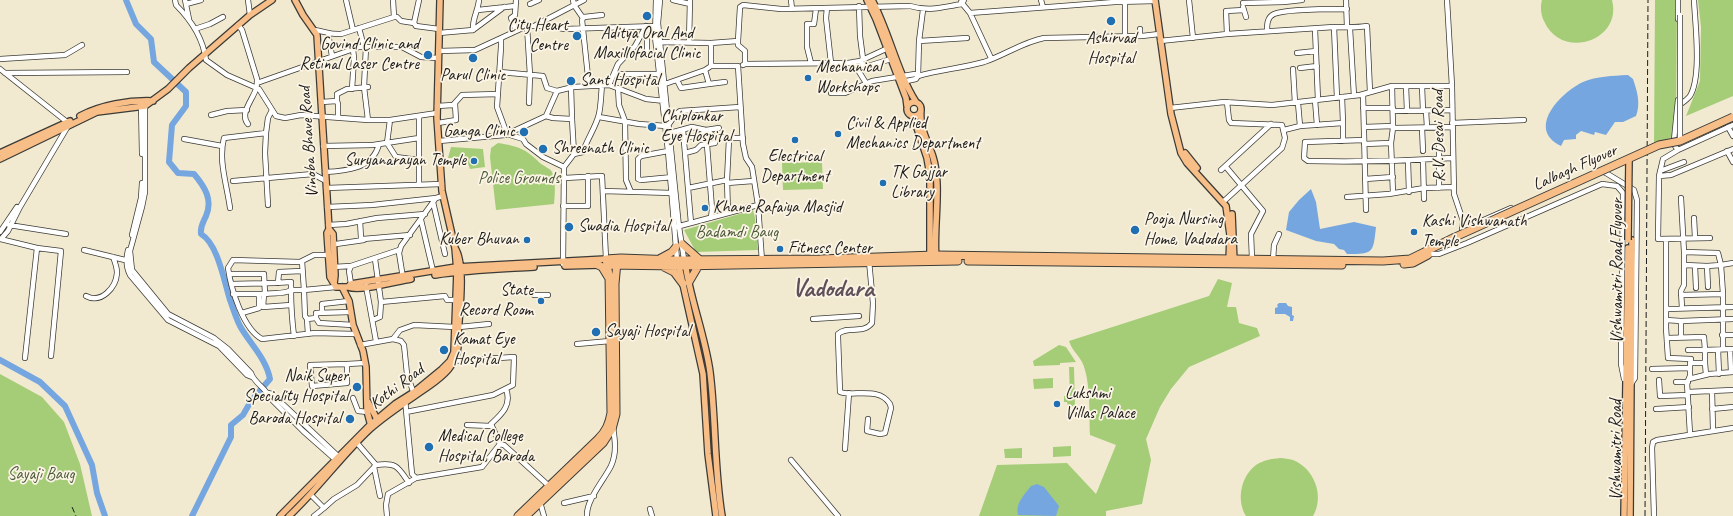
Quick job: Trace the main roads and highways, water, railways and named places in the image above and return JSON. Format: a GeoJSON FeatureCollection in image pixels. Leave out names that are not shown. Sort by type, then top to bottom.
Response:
{"type":"FeatureCollection","features":[{"type":"Feature","properties":{"kind":"highway","name":"Lalbagh Flyover"},"geometry":{"type":"LineString","coordinates":[[1631,161],[1659,145],[1680,141],[1733,117]]}},
{"type":"Feature","properties":{"kind":"highway","name":"Lalbagh Flyover"},"geometry":{"type":"LineString","coordinates":[[1430,251],[1631,161],[1658,150],[1684,144],[1731,125]]}},
{"type":"Feature","properties":{"kind":"highway"},"geometry":{"type":"LineString","coordinates":[[661,258],[679,246],[699,262]]}},
{"type":"Feature","properties":{"kind":"highway"},"geometry":{"type":"LineString","coordinates":[[1232,262],[1252,259],[1407,260],[1430,251]]}},
{"type":"Feature","properties":{"kind":"highway"},"geometry":{"type":"LineString","coordinates":[[658,266],[699,262],[933,258],[1408,264],[1430,251]]}},
{"type":"Feature","properties":{"kind":"highway"},"geometry":{"type":"LineString","coordinates":[[518,516],[612,423],[610,283],[607,262],[661,258],[681,263]]}},
{"type":"Feature","properties":{"kind":"highway"},"geometry":{"type":"LineString","coordinates":[[617,262],[668,268],[686,283],[699,262]]}},
{"type":"Feature","properties":{"kind":"highway"},"geometry":{"type":"LineString","coordinates":[[526,516],[603,443],[616,414],[615,284],[617,262]]}},
{"type":"Feature","properties":{"kind":"highway"},"geometry":{"type":"LineString","coordinates":[[596,264],[605,271],[610,283]]}},
{"type":"Feature","properties":{"kind":"main road"},"geometry":{"type":"LineString","coordinates":[[0,154],[96,108],[143,103],[154,100],[250,14],[272,0]]}},
{"type":"Feature","properties":{"kind":"main road","name":"Vinoba Bhave Road"},"geometry":{"type":"LineString","coordinates":[[295,0],[303,15],[317,35],[329,227],[327,233],[328,255],[332,267]]}},
{"type":"Feature","properties":{"kind":"main road"},"geometry":{"type":"LineString","coordinates":[[440,0],[437,114],[443,196],[459,269],[457,327]]}},
{"type":"Feature","properties":{"kind":"main road"},"geometry":{"type":"LineString","coordinates":[[866,0],[872,2],[881,17],[902,79],[908,112],[913,116],[927,158],[930,175],[933,258]]}},
{"type":"Feature","properties":{"kind":"main road"},"geometry":{"type":"LineString","coordinates":[[1155,1],[1170,108],[1178,145],[1187,163],[1224,201],[1228,217],[1232,262]]}},
{"type":"Feature","properties":{"kind":"main road"},"geometry":{"type":"LineString","coordinates":[[872,2],[891,59],[916,102],[920,104],[921,127],[934,158],[937,185],[933,258]]}},
{"type":"Feature","properties":{"kind":"main road"},"geometry":{"type":"LineString","coordinates":[[907,106],[912,102],[916,102]]}},
{"type":"Feature","properties":{"kind":"main road"},"geometry":{"type":"LineString","coordinates":[[913,116],[919,114],[921,110]]}},
{"type":"Feature","properties":{"kind":"main road"},"geometry":{"type":"LineString","coordinates":[[0,159],[64,124]]}},
{"type":"Feature","properties":{"kind":"main road","name":"Vishwamitri Road Flyover"},"geometry":{"type":"LineString","coordinates":[[1628,384],[1631,161]]}},
{"type":"Feature","properties":{"kind":"main road"},"geometry":{"type":"LineString","coordinates":[[329,227],[333,234],[332,267],[343,286],[348,300],[355,334],[365,363],[368,412],[371,426]]}},
{"type":"Feature","properties":{"kind":"main road"},"geometry":{"type":"LineString","coordinates":[[343,286],[352,289],[433,271],[607,262]]}},
{"type":"Feature","properties":{"kind":"main road"},"geometry":{"type":"LineString","coordinates":[[563,264],[596,264],[607,262]]}},
{"type":"Feature","properties":{"kind":"main road"},"geometry":{"type":"LineString","coordinates":[[681,263],[707,354],[722,516]]}},
{"type":"Feature","properties":{"kind":"main road"},"geometry":{"type":"LineString","coordinates":[[403,278],[459,269]]}},
{"type":"Feature","properties":{"kind":"main road"},"geometry":{"type":"LineString","coordinates":[[457,327],[456,300],[459,269]]}},
{"type":"Feature","properties":{"kind":"main road"},"geometry":{"type":"LineString","coordinates":[[686,283],[703,374],[708,454],[716,516]]}},
{"type":"Feature","properties":{"kind":"main road","name":"Kothi Road"},"geometry":{"type":"LineString","coordinates":[[289,516],[311,495],[339,460],[371,426],[414,394],[453,361],[457,327]]}},
{"type":"Feature","properties":{"kind":"main road","name":"Vishwamitri Road"},"geometry":{"type":"LineString","coordinates":[[1624,516],[1628,384]]}},
{"type":"Feature","properties":{"kind":"main road","name":"Vishwamitri Road"},"geometry":{"type":"LineString","coordinates":[[1628,384],[1630,516]]}},
{"type":"Feature","properties":{"kind":"main road"},"geometry":{"type":"LineString","coordinates":[[367,400],[377,421]]}},
{"type":"Feature","properties":{"kind":"main road","name":"Kothi Road"},"geometry":{"type":"LineString","coordinates":[[280,516],[339,460],[371,426]]}},
{"type":"Feature","properties":{"kind":"water"},"geometry":{"type":"Polygon","coordinates":[[[1628,75],[1633,79],[1637,93],[1638,106],[1636,116],[1623,122],[1615,122],[1606,135],[1595,132],[1594,135],[1581,131],[1576,135],[1576,139],[1564,140],[1561,146],[1551,139],[1546,130],[1547,121],[1550,112],[1565,94],[1574,87],[1588,80],[1628,75]]]}},
{"type":"Feature","properties":{"kind":"water"},"geometry":{"type":"Polygon","coordinates":[[[1311,189],[1316,202],[1320,229],[1354,222],[1376,227],[1373,247],[1367,252],[1347,254],[1344,250],[1339,249],[1334,244],[1316,241],[1286,230],[1289,212],[1311,189]]]}},
{"type":"Feature","properties":{"kind":"water"},"geometry":{"type":"Polygon","coordinates":[[[1279,303],[1286,303],[1288,306],[1292,307],[1292,315],[1294,316],[1293,321],[1290,321],[1290,317],[1285,314],[1275,314],[1275,308],[1278,307],[1277,305],[1279,303]]]}},
{"type":"Feature","properties":{"kind":"water"},"geometry":{"type":"Polygon","coordinates":[[[1037,484],[1044,487],[1059,506],[1056,516],[1018,515],[1017,511],[1019,503],[1031,486],[1037,484]]]}},
{"type":"Feature","properties":{"kind":"waterway"},"geometry":{"type":"LineString","coordinates":[[126,0],[136,24],[151,39],[154,62],[186,92],[186,106],[172,125],[169,162],[178,173],[194,174],[202,184],[207,194],[209,205],[201,227],[201,234],[207,239],[216,254],[230,300],[239,323],[265,364],[270,379],[251,401],[243,415],[231,425],[231,437],[192,516]]}},
{"type":"Feature","properties":{"kind":"waterway"},"geometry":{"type":"LineString","coordinates":[[0,360],[40,382],[65,406],[92,465],[97,493],[105,516]]}},
{"type":"Feature","properties":{"kind":"railway"},"geometry":{"type":"LineString","coordinates":[[1645,516],[1648,0]]}},
{"type":"Feature","properties":{"kind":"railway"},"geometry":{"type":"LineString","coordinates":[[72,507],[76,516]]}},
{"type":"Feature","properties":{"kind":"place","name":"Aditya Oral And Maxillofacial Clinic"},"geometry":{"type":"Point","coordinates":[647,16]}},
{"type":"Feature","properties":{"kind":"place","name":"Ashirvad Hospital"},"geometry":{"type":"Point","coordinates":[1111,21]}},
{"type":"Feature","properties":{"kind":"place","name":"City Heart Centre"},"geometry":{"type":"Point","coordinates":[577,36]}},
{"type":"Feature","properties":{"kind":"place","name":"Govind Clinic and Retinal Laser Centre"},"geometry":{"type":"Point","coordinates":[428,55]}},
{"type":"Feature","properties":{"kind":"place","name":"Parul Clinic"},"geometry":{"type":"Point","coordinates":[473,58]}},
{"type":"Feature","properties":{"kind":"place","name":"Mechanical Workshops"},"geometry":{"type":"Point","coordinates":[808,78]}},
{"type":"Feature","properties":{"kind":"place","name":"Sant Hospital"},"geometry":{"type":"Point","coordinates":[571,81]}},
{"type":"Feature","properties":{"kind":"place","name":"Chiplonkar Eye Hospital"},"geometry":{"type":"Point","coordinates":[652,127]}},
{"type":"Feature","properties":{"kind":"place","name":"Ganga Clinic"},"geometry":{"type":"Point","coordinates":[524,132]}},
{"type":"Feature","properties":{"kind":"place","name":"Civil & Applied Mechanics Department"},"geometry":{"type":"Point","coordinates":[838,134]}},
{"type":"Feature","properties":{"kind":"place","name":"Electrical Department"},"geometry":{"type":"Point","coordinates":[795,140]}},
{"type":"Feature","properties":{"kind":"place","name":"Shreenath Clinic"},"geometry":{"type":"Point","coordinates":[543,149]}},
{"type":"Feature","properties":{"kind":"place","name":"Suryanarayan Temple"},"geometry":{"type":"Point","coordinates":[474,161]}},
{"type":"Feature","properties":{"kind":"place","name":"TK Gajjar Library"},"geometry":{"type":"Point","coordinates":[883,183]}},
{"type":"Feature","properties":{"kind":"place","name":"Khane Rafaiya Masjid"},"geometry":{"type":"Point","coordinates":[705,208]}},
{"type":"Feature","properties":{"kind":"place","name":"Swadia Hospital"},"geometry":{"type":"Point","coordinates":[569,227]}},
{"type":"Feature","properties":{"kind":"place","name":"Pooja Nursing Home, Vadodara"},"geometry":{"type":"Point","coordinates":[1135,230]}},
{"type":"Feature","properties":{"kind":"place","name":"Kashi Vishwanath Temple"},"geometry":{"type":"Point","coordinates":[1414,232]}},
{"type":"Feature","properties":{"kind":"place","name":"Kuber Bhuvan"},"geometry":{"type":"Point","coordinates":[527,240]}},
{"type":"Feature","properties":{"kind":"place","name":"Fitness Center"},"geometry":{"type":"Point","coordinates":[780,249]}},
{"type":"Feature","properties":{"kind":"place","name":"State Record Room"},"geometry":{"type":"Point","coordinates":[541,301]}},
{"type":"Feature","properties":{"kind":"place","name":"Sayaji Hospital"},"geometry":{"type":"Point","coordinates":[596,332]}},
{"type":"Feature","properties":{"kind":"place","name":"Kamat Eye Hospital"},"geometry":{"type":"Point","coordinates":[444,350]}},
{"type":"Feature","properties":{"kind":"place","name":"Naik Super Speciality Hospital"},"geometry":{"type":"Point","coordinates":[357,387]}},
{"type":"Feature","properties":{"kind":"place","name":"Lukshmi Villas Palace"},"geometry":{"type":"Point","coordinates":[1057,404]}},
{"type":"Feature","properties":{"kind":"place","name":"Baroda Hospital"},"geometry":{"type":"Point","coordinates":[350,419]}},
{"type":"Feature","properties":{"kind":"place","name":"Medical College Hospital, Baroda"},"geometry":{"type":"Point","coordinates":[429,447]}},
{"type":"Feature","properties":{"kind":"district","name":"Vadodara"},"geometry":{"type":"Point","coordinates":[833,289]}},
{"type":"Feature","properties":{"kind":"park label","name":"Police Grounds"},"geometry":{"type":"Point","coordinates":[519,179]}},
{"type":"Feature","properties":{"kind":"park label","name":"Badamdi Baug"},"geometry":{"type":"Point","coordinates":[737,233]}},
{"type":"Feature","properties":{"kind":"park label","name":"Sayaji Baug"},"geometry":{"type":"Point","coordinates":[41,475]}}]}
